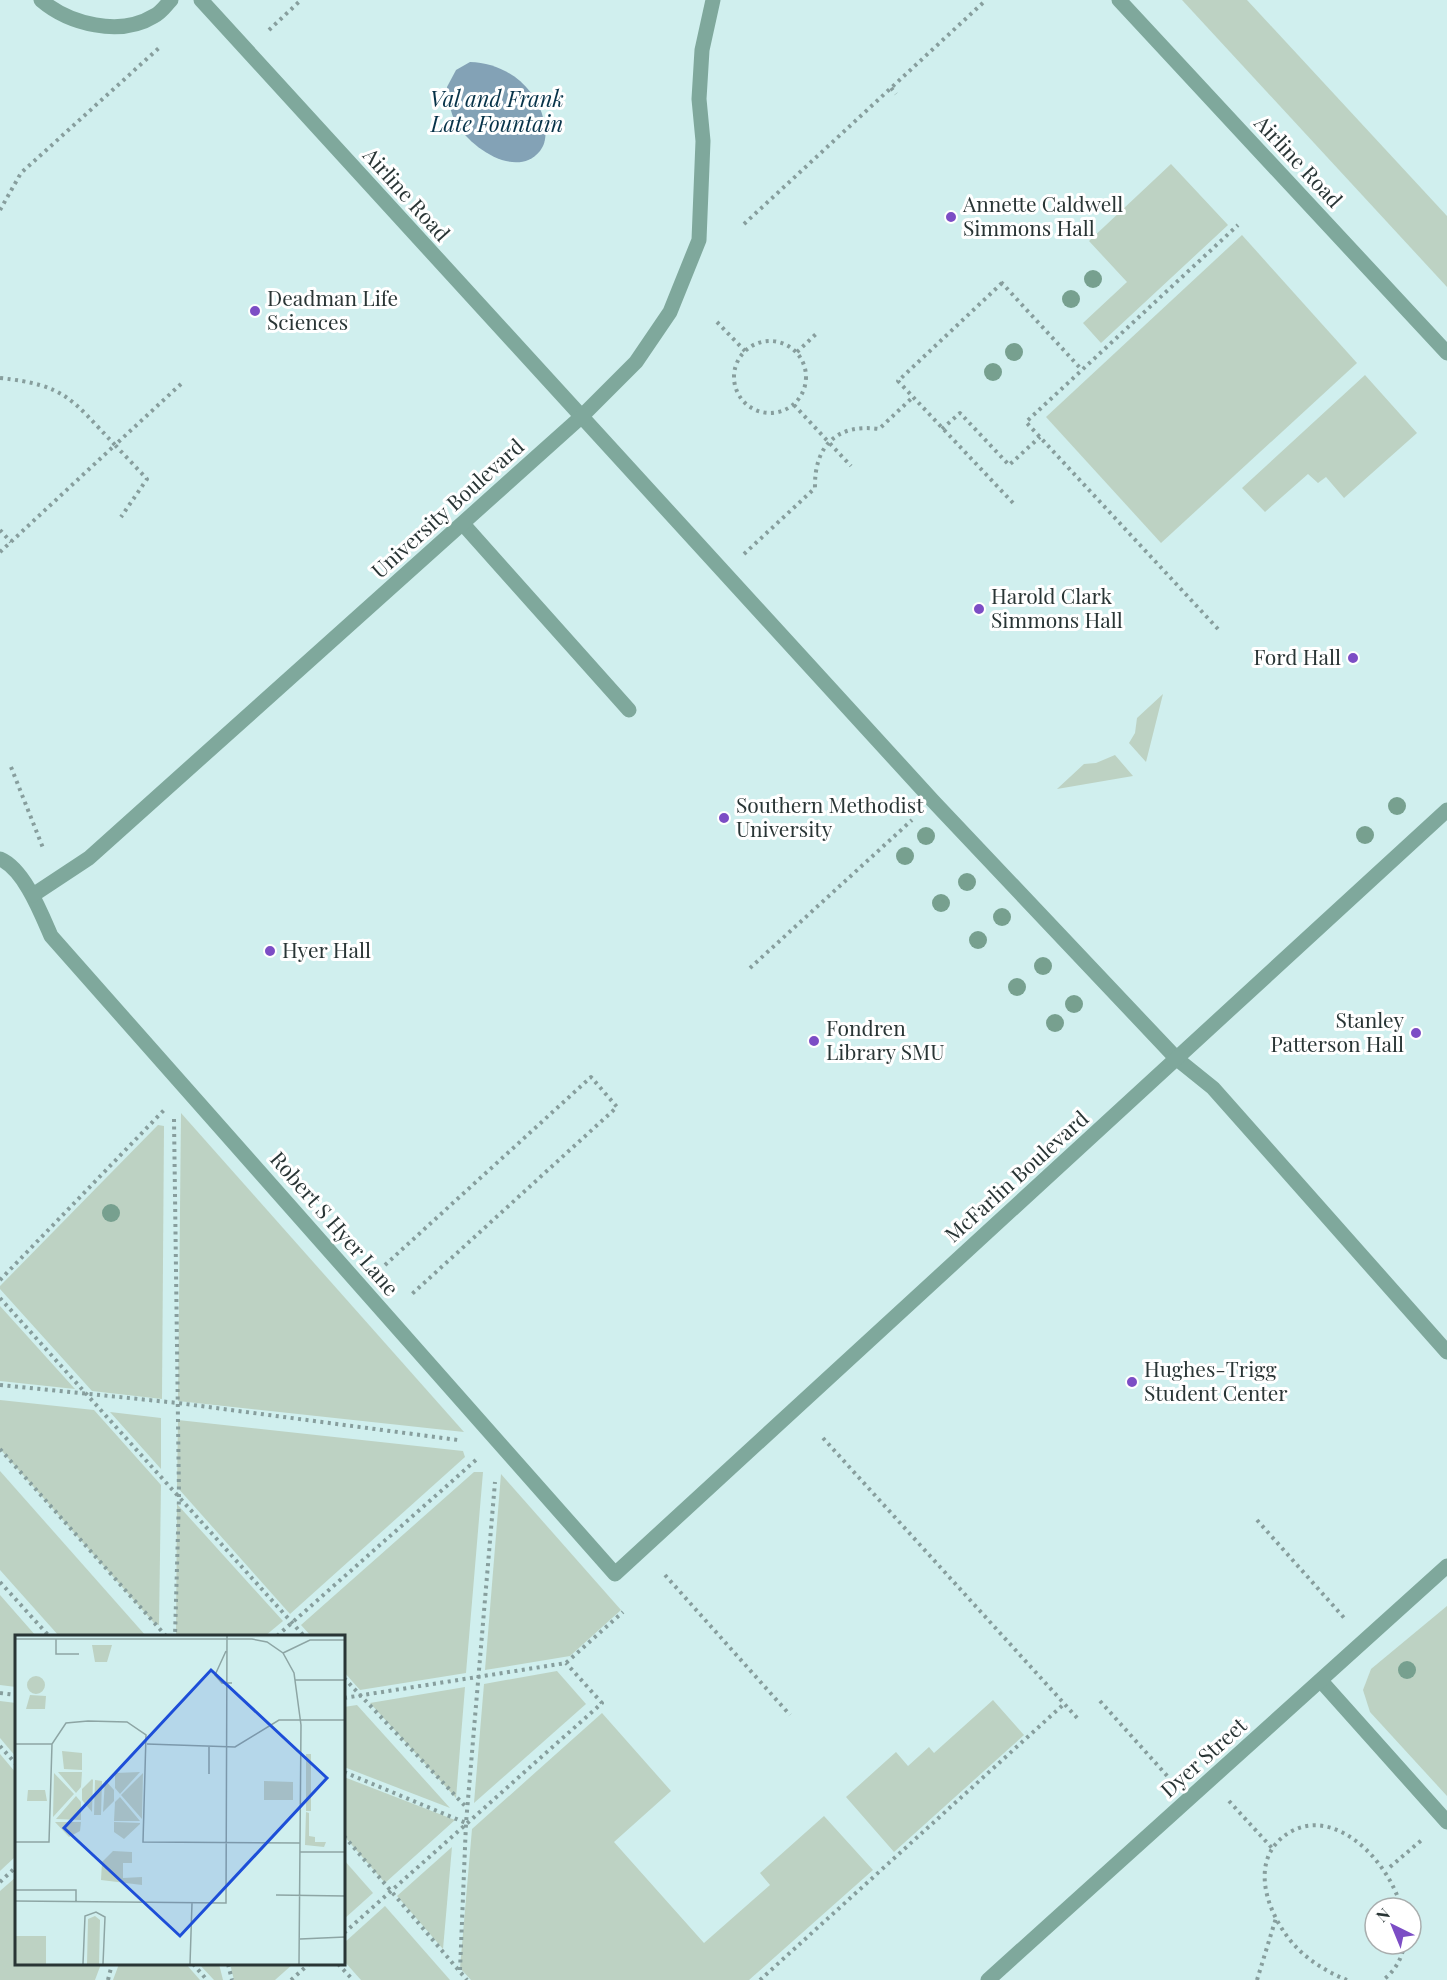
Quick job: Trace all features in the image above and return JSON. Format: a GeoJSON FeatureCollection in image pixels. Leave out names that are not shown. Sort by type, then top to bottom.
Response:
{"type":"FeatureCollection","features":[{"type":"Feature","properties":{"kind":"street"},"geometry":{"type":"LineString","coordinates":[[41,0],[55,12],[87,24],[122,26],[154,16],[171,0]]}},
{"type":"Feature","properties":{"kind":"street","name":"Airline Road"},"geometry":{"type":"LineString","coordinates":[[201,0],[933,801],[1177,1059],[1213,1088],[1447,1352]]}},
{"type":"Feature","properties":{"kind":"street","name":"University Boulevard"},"geometry":{"type":"LineString","coordinates":[[33,895],[89,858],[463,524],[581,417],[636,363],[670,312],[699,240],[704,141],[699,99],[702,50],[713,0]]}},
{"type":"Feature","properties":{"kind":"street","name":"Airline Road"},"geometry":{"type":"LineString","coordinates":[[1119,0],[1447,354]]}},
{"type":"Feature","properties":{"kind":"street"},"geometry":{"type":"LineString","coordinates":[[463,524],[629,710]]}},
{"type":"Feature","properties":{"kind":"street","name":"McFarlin Boulevard"},"geometry":{"type":"LineString","coordinates":[[615,1574],[1447,810]]}},
{"type":"Feature","properties":{"kind":"street"},"geometry":{"type":"LineString","coordinates":[[0,859],[7,862],[33,895]]}},
{"type":"Feature","properties":{"kind":"street","name":"Robert S Hyer Lane"},"geometry":{"type":"LineString","coordinates":[[33,895],[51,936],[615,1574]]}},
{"type":"Feature","properties":{"kind":"street","name":"Dyer Street"},"geometry":{"type":"LineString","coordinates":[[988,1980],[1447,1566]]}},
{"type":"Feature","properties":{"kind":"street"},"geometry":{"type":"LineString","coordinates":[[1321,1681],[1446,1821]]}},
{"type":"Feature","properties":{"kind":"path"},"geometry":{"type":"LineString","coordinates":[[247,51],[301,0]]}},
{"type":"Feature","properties":{"kind":"path"},"geometry":{"type":"LineString","coordinates":[[744,224],[986,0]]}},
{"type":"Feature","properties":{"kind":"path"},"geometry":{"type":"LineString","coordinates":[[0,210],[21,173],[163,45]]}},
{"type":"Feature","properties":{"kind":"path"},"geometry":{"type":"LineString","coordinates":[[891,88],[896,94]]}},
{"type":"Feature","properties":{"kind":"path"},"geometry":{"type":"LineString","coordinates":[[1218,630],[1026,422],[1238,225]]}},
{"type":"Feature","properties":{"kind":"path"},"geometry":{"type":"LineString","coordinates":[[1014,504],[898,381],[1001,283],[1082,370]]}},
{"type":"Feature","properties":{"kind":"path"},"geometry":{"type":"LineString","coordinates":[[717,322],[745,351]]}},
{"type":"Feature","properties":{"kind":"path"},"geometry":{"type":"LineString","coordinates":[[797,352],[816,334]]}},
{"type":"Feature","properties":{"kind":"path"},"geometry":{"type":"LineString","coordinates":[[771,341],[789,346],[797,352],[806,370],[806,379],[804,388],[794,405],[785,410],[765,413],[755,410],[740,398],[736,389],[735,369],[745,351],[761,342],[771,341]]}},
{"type":"Feature","properties":{"kind":"path"},"geometry":{"type":"LineString","coordinates":[[0,378],[34,382],[52,387],[73,400],[147,479],[122,517]]}},
{"type":"Feature","properties":{"kind":"path"},"geometry":{"type":"LineString","coordinates":[[0,552],[182,382]]}},
{"type":"Feature","properties":{"kind":"path"},"geometry":{"type":"LineString","coordinates":[[723,573],[815,488],[814,472],[819,456],[828,442],[852,428],[879,429],[913,397]]}},
{"type":"Feature","properties":{"kind":"path"},"geometry":{"type":"LineString","coordinates":[[794,405],[851,466]]}},
{"type":"Feature","properties":{"kind":"path"},"geometry":{"type":"LineString","coordinates":[[942,429],[960,413],[1009,465],[1040,437]]}},
{"type":"Feature","properties":{"kind":"path"},"geometry":{"type":"LineString","coordinates":[[0,530],[11,542]]}},
{"type":"Feature","properties":{"kind":"path"},"geometry":{"type":"LineString","coordinates":[[11,767],[43,848]]}},
{"type":"Feature","properties":{"kind":"path"},"geometry":{"type":"LineString","coordinates":[[750,968],[933,801]]}},
{"type":"Feature","properties":{"kind":"path"},"geometry":{"type":"LineString","coordinates":[[385,1265],[591,1077],[616,1107],[412,1294]]}},
{"type":"Feature","properties":{"kind":"path"},"geometry":{"type":"LineString","coordinates":[[0,1280],[167,1103],[174,1109],[179,1497],[176,1635]]}},
{"type":"Feature","properties":{"kind":"path"},"geometry":{"type":"LineString","coordinates":[[0,1273],[6,1274]]}},
{"type":"Feature","properties":{"kind":"path"},"geometry":{"type":"LineString","coordinates":[[0,1298],[303,1635]]}},
{"type":"Feature","properties":{"kind":"path"},"geometry":{"type":"LineString","coordinates":[[0,1385],[178,1403],[470,1442]]}},
{"type":"Feature","properties":{"kind":"path"},"geometry":{"type":"LineString","coordinates":[[824,1438],[1079,1720]]}},
{"type":"Feature","properties":{"kind":"path"},"geometry":{"type":"LineString","coordinates":[[0,1449],[165,1635]]}},
{"type":"Feature","properties":{"kind":"path"},"geometry":{"type":"LineString","coordinates":[[278,1635],[481,1455]]}},
{"type":"Feature","properties":{"kind":"path"},"geometry":{"type":"LineString","coordinates":[[460,1970],[466,1823],[496,1471]]}},
{"type":"Feature","properties":{"kind":"path"},"geometry":{"type":"LineString","coordinates":[[1257,1520],[1364,1641]]}},
{"type":"Feature","properties":{"kind":"path"},"geometry":{"type":"LineString","coordinates":[[665,1575],[790,1715]]}},
{"type":"Feature","properties":{"kind":"path"},"geometry":{"type":"LineString","coordinates":[[0,1582],[48,1635]]}},
{"type":"Feature","properties":{"kind":"path"},"geometry":{"type":"LineString","coordinates":[[345,1698],[566,1663],[623,1612]]}},
{"type":"Feature","properties":{"kind":"path"},"geometry":{"type":"LineString","coordinates":[[345,1932],[602,1703],[566,1663]]}},
{"type":"Feature","properties":{"kind":"path"},"geometry":{"type":"LineString","coordinates":[[345,1679],[468,1809]]}},
{"type":"Feature","properties":{"kind":"path"},"geometry":{"type":"LineString","coordinates":[[0,1693],[15,1695]]}},
{"type":"Feature","properties":{"kind":"path"},"geometry":{"type":"LineString","coordinates":[[1100,1701],[1189,1799]]}},
{"type":"Feature","properties":{"kind":"path"},"geometry":{"type":"LineString","coordinates":[[760,1980],[1064,1704]]}},
{"type":"Feature","properties":{"kind":"path"},"geometry":{"type":"LineString","coordinates":[[0,1746],[15,1763]]}},
{"type":"Feature","properties":{"kind":"path"},"geometry":{"type":"LineString","coordinates":[[345,1772],[466,1823]]}},
{"type":"Feature","properties":{"kind":"path"},"geometry":{"type":"LineString","coordinates":[[1210,1780],[1272,1848]]}},
{"type":"Feature","properties":{"kind":"path"},"geometry":{"type":"LineString","coordinates":[[1390,1867],[1446,1821]]}},
{"type":"Feature","properties":{"kind":"path"},"geometry":{"type":"LineString","coordinates":[[1347,1980],[1311,1960],[1296,1947],[1276,1918],[1263,1883],[1272,1848],[1292,1831],[1309,1826],[1327,1826],[1361,1841],[1395,1874]]}},
{"type":"Feature","properties":{"kind":"path"},"geometry":{"type":"LineString","coordinates":[[345,1837],[467,1980]]}},
{"type":"Feature","properties":{"kind":"path"},"geometry":{"type":"LineString","coordinates":[[0,1882],[15,1868]]}},
{"type":"Feature","properties":{"kind":"path"},"geometry":{"type":"LineString","coordinates":[[1257,1980],[1276,1918]]}},
{"type":"Feature","properties":{"kind":"path"},"geometry":{"type":"LineString","coordinates":[[108,1980],[112,1965]]}},
{"type":"Feature","properties":{"kind":"path"},"geometry":{"type":"LineString","coordinates":[[194,1965],[207,1980]]}},
{"type":"Feature","properties":{"kind":"path"},"geometry":{"type":"LineString","coordinates":[[228,1965],[232,1980]]}},
{"type":"Feature","properties":{"kind":"path"},"geometry":{"type":"LineString","coordinates":[[291,1980],[308,1965]]}},
{"type":"Feature","properties":{"kind":"path"},"geometry":{"type":"LineString","coordinates":[[339,1965],[352,1980]]}},
{"type":"Feature","properties":{"kind":"path"},"geometry":{"type":"LineString","coordinates":[[1383,1980],[1398,1972]]}},
{"type":"Feature","properties":{"kind":"green space"},"geometry":{"type":"Polygon","coordinates":[[[1182,0],[1247,0],[1447,216],[1447,287],[1182,0]]]}},
{"type":"Feature","properties":{"kind":"green space"},"geometry":{"type":"Polygon","coordinates":[[[1171,164],[1228,225],[1101,343],[1083,323],[1127,282],[1089,241],[1171,164]]]}},
{"type":"Feature","properties":{"kind":"green space"},"geometry":{"type":"Polygon","coordinates":[[[1242,235],[1357,363],[1161,543],[1046,417],[1242,235]]]}},
{"type":"Feature","properties":{"kind":"green space"},"geometry":{"type":"Polygon","coordinates":[[[1365,375],[1417,433],[1344,498],[1326,477],[1318,483],[1308,474],[1265,512],[1242,488],[1365,375]]]}},
{"type":"Feature","properties":{"kind":"green space"},"geometry":{"type":"Polygon","coordinates":[[[1163,694],[1146,762],[1129,743],[1135,733],[1137,718],[1163,694]]]}},
{"type":"Feature","properties":{"kind":"green space"},"geometry":{"type":"Polygon","coordinates":[[[1115,755],[1133,776],[1057,789],[1084,764],[1096,763],[1115,755]]]}},
{"type":"Feature","properties":{"kind":"green space"},"geometry":{"type":"Polygon","coordinates":[[[181,1113],[464,1432],[178,1401],[181,1113]]]}},
{"type":"Feature","properties":{"kind":"green space"},"geometry":{"type":"Polygon","coordinates":[[[158,1125],[164,1126],[162,1399],[92,1391],[0,1289],[0,1286],[158,1125]]]}},
{"type":"Feature","properties":{"kind":"green space"},"geometry":{"type":"Polygon","coordinates":[[[0,1306],[75,1389],[0,1381],[0,1306]]]}},
{"type":"Feature","properties":{"kind":"green space"},"geometry":{"type":"Polygon","coordinates":[[[0,1400],[94,1410],[161,1485],[159,1625],[155,1624],[0,1449],[0,1400]]]}},
{"type":"Feature","properties":{"kind":"green space"},"geometry":{"type":"Polygon","coordinates":[[[110,1412],[161,1418],[161,1469],[110,1412]]]}},
{"type":"Feature","properties":{"kind":"green space"},"geometry":{"type":"Polygon","coordinates":[[[178,1420],[463,1451],[465,1457],[290,1614],[177,1487],[178,1420]]]}},
{"type":"Feature","properties":{"kind":"green space"},"geometry":{"type":"Polygon","coordinates":[[[0,1471],[145,1635],[58,1635],[0,1570],[0,1471]]]}},
{"type":"Feature","properties":{"kind":"green space"},"geometry":{"type":"Polygon","coordinates":[[[474,1472],[483,1472],[466,1673],[360,1690],[345,1673],[345,1635],[310,1635],[301,1625],[474,1472]]]}},
{"type":"Feature","properties":{"kind":"green space"},"geometry":{"type":"Polygon","coordinates":[[[501,1474],[621,1610],[570,1656],[485,1670],[501,1474]]]}},
{"type":"Feature","properties":{"kind":"green space"},"geometry":{"type":"Polygon","coordinates":[[[177,1504],[283,1621],[266,1635],[176,1635],[177,1504]]]}},
{"type":"Feature","properties":{"kind":"green space"},"geometry":{"type":"Polygon","coordinates":[[[0,1595],[35,1635],[15,1635],[15,1687],[0,1685],[0,1595]]]}},
{"type":"Feature","properties":{"kind":"green space"},"geometry":{"type":"Polygon","coordinates":[[[1447,1606],[1447,1796],[1370,1712],[1363,1690],[1371,1669],[1447,1606]]]}},
{"type":"Feature","properties":{"kind":"green space"},"geometry":{"type":"Polygon","coordinates":[[[557,1671],[586,1704],[474,1803],[484,1684],[557,1671]]]}},
{"type":"Feature","properties":{"kind":"green space"},"geometry":{"type":"Polygon","coordinates":[[[465,1687],[456,1798],[370,1703],[465,1687]]]}},
{"type":"Feature","properties":{"kind":"green space"},"geometry":{"type":"Polygon","coordinates":[[[993,1700],[1024,1735],[894,1852],[846,1797],[896,1752],[908,1766],[929,1747],[934,1753],[993,1700]]]}},
{"type":"Feature","properties":{"kind":"green space"},"geometry":{"type":"Polygon","coordinates":[[[0,1701],[15,1703],[15,1756],[0,1738],[0,1701]]]}},
{"type":"Feature","properties":{"kind":"green space"},"geometry":{"type":"Polygon","coordinates":[[[357,1705],[450,1808],[345,1767],[345,1707],[357,1705]]]}},
{"type":"Feature","properties":{"kind":"green space"},"geometry":{"type":"Polygon","coordinates":[[[602,1713],[671,1791],[614,1842],[704,1943],[770,1885],[760,1873],[824,1816],[873,1870],[749,1980],[471,1980],[460,1968],[472,1829],[602,1713]]]}},
{"type":"Feature","properties":{"kind":"green space"},"geometry":{"type":"Polygon","coordinates":[[[0,1754],[15,1772],[15,1857],[0,1871],[0,1754]]]}},
{"type":"Feature","properties":{"kind":"green space"},"geometry":{"type":"Polygon","coordinates":[[[345,1777],[455,1820],[385,1883],[345,1837],[345,1777]]]}},
{"type":"Feature","properties":{"kind":"green space"},"geometry":{"type":"Polygon","coordinates":[[[452,1847],[443,1949],[397,1896],[452,1847]]]}},
{"type":"Feature","properties":{"kind":"green space"},"geometry":{"type":"Polygon","coordinates":[[[345,1861],[373,1893],[345,1918],[345,1861]]]}},
{"type":"Feature","properties":{"kind":"green space"},"geometry":{"type":"Polygon","coordinates":[[[15,1878],[15,1965],[101,1965],[95,1980],[0,1980],[0,1891],[15,1878]]]}},
{"type":"Feature","properties":{"kind":"green space"},"geometry":{"type":"Polygon","coordinates":[[[385,1906],[450,1980],[361,1980],[345,1962],[345,1942],[385,1906]]]}},
{"type":"Feature","properties":{"kind":"green space"},"geometry":{"type":"Polygon","coordinates":[[[119,1965],[187,1965],[200,1980],[113,1980],[119,1965]]]}},
{"type":"Feature","properties":{"kind":"green space"},"geometry":{"type":"Polygon","coordinates":[[[200,1965],[219,1965],[223,1980],[214,1980],[200,1965]]]}},
{"type":"Feature","properties":{"kind":"green space"},"geometry":{"type":"Polygon","coordinates":[[[230,1965],[292,1965],[275,1980],[234,1980],[230,1965]]]}},
{"type":"Feature","properties":{"kind":"water","name":"Val and Frank Late Fountain"},"geometry":{"type":"Polygon","coordinates":[[[470,62],[483,63],[507,72],[526,87],[534,97],[544,121],[545,136],[540,151],[530,159],[519,162],[494,157],[472,142],[456,123],[447,87],[456,70],[470,62]]]}},
{"type":"Feature","properties":{"kind":"place","name":"Annette Caldwell Simmons Hall"},"geometry":{"type":"Point","coordinates":[951,217]}},
{"type":"Feature","properties":{"kind":"place","name":"Deadman Life Sciences"},"geometry":{"type":"Point","coordinates":[255,311]}},
{"type":"Feature","properties":{"kind":"place","name":"Harold Clark Simmons Hall"},"geometry":{"type":"Point","coordinates":[979,609]}},
{"type":"Feature","properties":{"kind":"place","name":"Ford Hall"},"geometry":{"type":"Point","coordinates":[1353,658]}},
{"type":"Feature","properties":{"kind":"place","name":"Southern Methodist University"},"geometry":{"type":"Point","coordinates":[724,818]}},
{"type":"Feature","properties":{"kind":"place","name":"Hyer Hall"},"geometry":{"type":"Point","coordinates":[270,951]}},
{"type":"Feature","properties":{"kind":"place","name":"Stanley Patterson Hall"},"geometry":{"type":"Point","coordinates":[1416,1033]}},
{"type":"Feature","properties":{"kind":"place","name":"Fondren Library SMU"},"geometry":{"type":"Point","coordinates":[814,1041]}},
{"type":"Feature","properties":{"kind":"place","name":"Hughes-Trigg Student Center"},"geometry":{"type":"Point","coordinates":[1132,1382]}}]}
